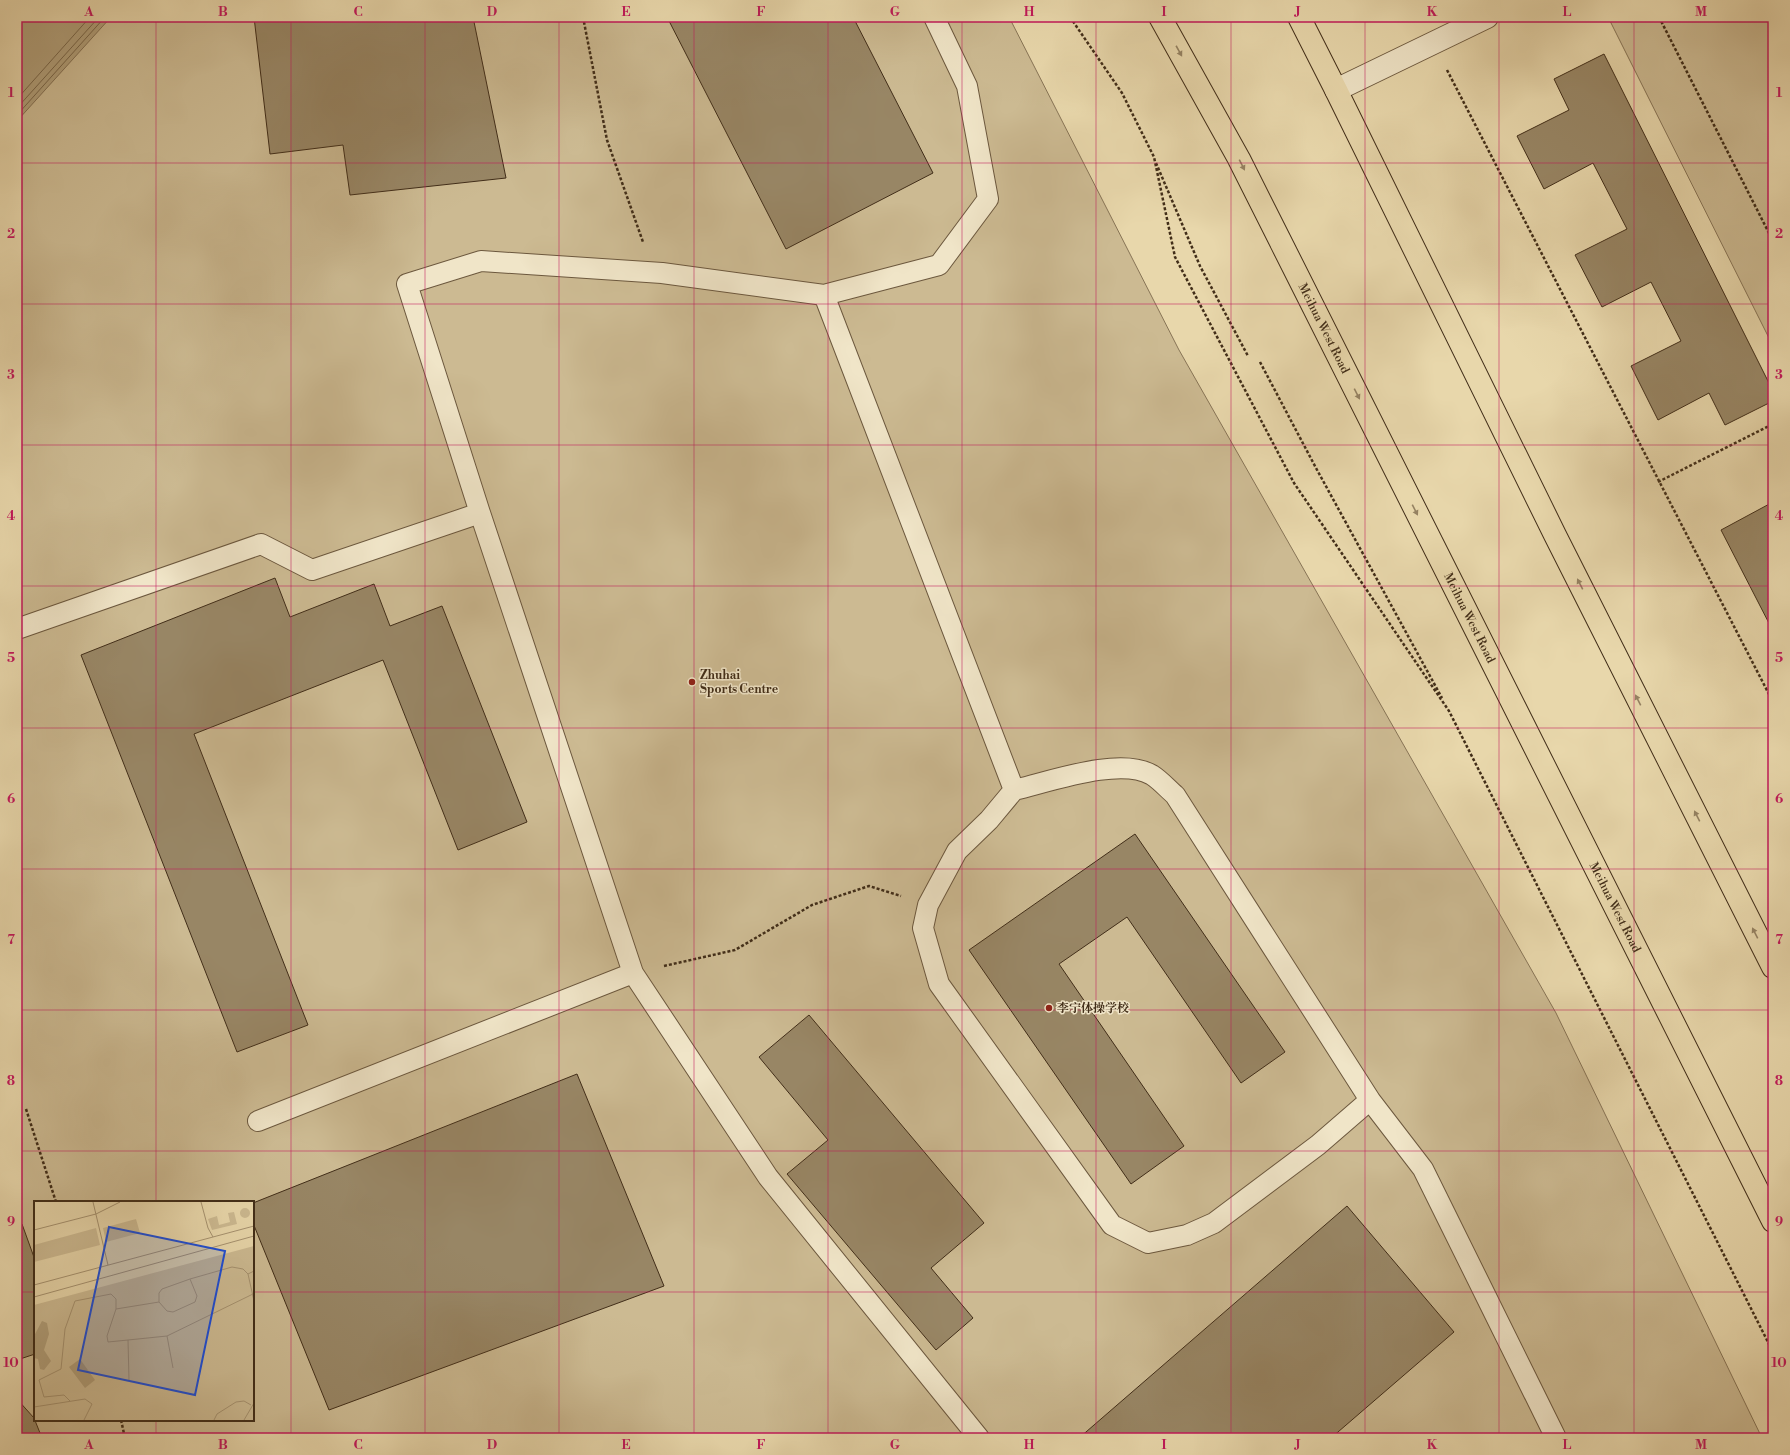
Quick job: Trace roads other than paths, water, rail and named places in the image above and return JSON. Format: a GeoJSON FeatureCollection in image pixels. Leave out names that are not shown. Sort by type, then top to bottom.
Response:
{"type":"FeatureCollection","features":[{"type":"Feature","properties":{"kind":"main road","name":"Meihua West Road"},"geometry":{"type":"LineString","coordinates":[[1160,17],[1239,159],[1773,1221]]}},
{"type":"Feature","properties":{"kind":"main road"},"geometry":{"type":"LineString","coordinates":[[1299,17],[1559,542],[1773,967]]}},
{"type":"Feature","properties":{"kind":"street"},"geometry":{"type":"LineString","coordinates":[[1336,90],[1487,17]]}},
{"type":"Feature","properties":{"kind":"lane"},"geometry":{"type":"LineString","coordinates":[[934,17],[967,86],[988,198],[939,265],[824,295],[653,273],[480,261],[407,284],[480,512],[633,973],[768,1177],[979,1438]]}},
{"type":"Feature","properties":{"kind":"lane"},"geometry":{"type":"LineString","coordinates":[[824,295],[1014,790]]}},
{"type":"Feature","properties":{"kind":"lane"},"geometry":{"type":"LineString","coordinates":[[17,629],[261,544],[312,570],[480,512]]}},
{"type":"Feature","properties":{"kind":"lane"},"geometry":{"type":"LineString","coordinates":[[1370,1100],[1318,1145],[1214,1223],[1187,1235],[1148,1243],[1112,1225],[940,984],[923,928],[928,905],[957,851],[989,820],[1014,790],[1096,769],[1131,768],[1152,775],[1176,795],[1370,1100],[1423,1169],[1556,1438]]}},
{"type":"Feature","properties":{"kind":"lane"},"geometry":{"type":"LineString","coordinates":[[258,1121],[633,973]]}},
{"type":"Feature","properties":{"kind":"water"},"geometry":{"type":"Polygon","coordinates":[[[17,17],[111,17],[17,121],[17,17]]]}},
{"type":"Feature","properties":{"kind":"place","name":"Zhuhai Sports Centre"},"geometry":{"type":"Point","coordinates":[692,682]}},
{"type":"Feature","properties":{"kind":"place","name":"李宁体操学校"},"geometry":{"type":"Point","coordinates":[1049,1008]}}]}
